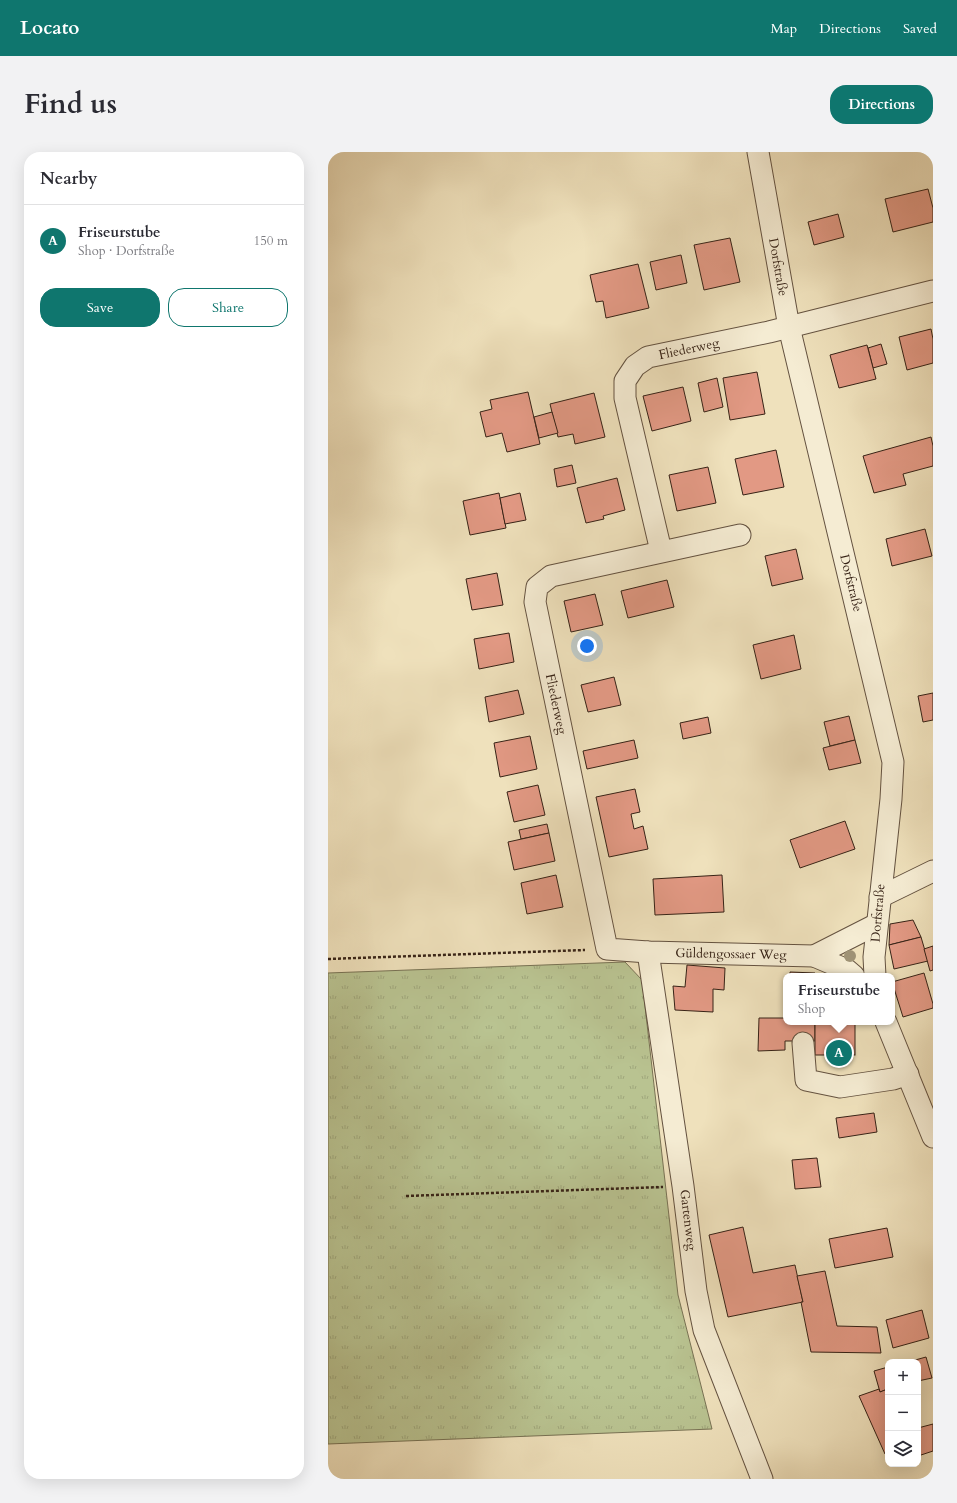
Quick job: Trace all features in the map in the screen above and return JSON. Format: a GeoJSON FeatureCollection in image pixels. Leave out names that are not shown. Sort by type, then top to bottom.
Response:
{"type":"FeatureCollection","features":[{"type":"Feature","properties":{"kind":"street","name":"Dorfstraße"},"geometry":{"type":"LineString","coordinates":[[758,152],[789,327],[893,762],[891,799],[874,957],[875,973]]}},
{"type":"Feature","properties":{"kind":"street","name":"Fliederweg"},"geometry":{"type":"LineString","coordinates":[[661,551],[625,398],[625,381],[634,366],[648,358],[789,327],[933,291]]}},
{"type":"Feature","properties":{"kind":"street","name":"Fliederweg"},"geometry":{"type":"LineString","coordinates":[[607,949],[535,602],[537,587],[551,576],[740,535]]}},
{"type":"Feature","properties":{"kind":"street"},"geometry":{"type":"LineString","coordinates":[[880,897],[933,871]]}},
{"type":"Feature","properties":{"kind":"street","name":"Güldengossaer Weg"},"geometry":{"type":"LineString","coordinates":[[814,956],[878,924]]}},
{"type":"Feature","properties":{"kind":"street","name":"Güldengossaer Weg"},"geometry":{"type":"LineString","coordinates":[[607,949],[648,952],[814,956],[847,970],[850,973]]}},
{"type":"Feature","properties":{"kind":"street","name":"Gartenweg"},"geometry":{"type":"LineString","coordinates":[[648,952],[683,1186],[696,1290],[704,1330],[762,1479]]}},
{"type":"Feature","properties":{"kind":"street"},"geometry":{"type":"LineString","coordinates":[[887,1025],[908,1074],[926,1097],[933,1137]]}},
{"type":"Feature","properties":{"kind":"street"},"geometry":{"type":"LineString","coordinates":[[802,1043],[806,1080],[840,1087],[893,1079],[908,1074]]}},
{"type":"Feature","properties":{"kind":"path"},"geometry":{"type":"LineString","coordinates":[[328,958],[607,949]]}},
{"type":"Feature","properties":{"kind":"path"},"geometry":{"type":"LineString","coordinates":[[406,1196],[683,1186]]}},
{"type":"Feature","properties":{"kind":"green space"},"geometry":{"type":"Polygon","coordinates":[[[625,962],[642,980],[678,1295],[712,1429],[328,1444],[328,973],[625,962]]]}},
{"type":"Feature","properties":{"kind":"building"},"geometry":{"type":"Polygon","coordinates":[[[928,189],[933,208],[933,222],[893,232],[885,199],[928,189]]]}},
{"type":"Feature","properties":{"kind":"building"},"geometry":{"type":"Polygon","coordinates":[[[838,214],[844,237],[814,245],[808,222],[838,214]]]}},
{"type":"Feature","properties":{"kind":"building"},"geometry":{"type":"Polygon","coordinates":[[[730,238],[740,282],[704,290],[694,245],[730,238]]]}},
{"type":"Feature","properties":{"kind":"building"},"geometry":{"type":"Polygon","coordinates":[[[681,255],[687,283],[656,290],[650,262],[681,255]]]}},
{"type":"Feature","properties":{"kind":"building"},"geometry":{"type":"Polygon","coordinates":[[[638,264],[649,308],[606,318],[603,301],[596,302],[590,275],[638,264]]]}},
{"type":"Feature","properties":{"kind":"building"},"geometry":{"type":"Polygon","coordinates":[[[931,329],[933,339],[933,363],[907,370],[899,337],[931,329]]]}},
{"type":"Feature","properties":{"kind":"building"},"geometry":{"type":"Polygon","coordinates":[[[881,344],[887,364],[873,368],[868,348],[881,344]]]}},
{"type":"Feature","properties":{"kind":"building"},"geometry":{"type":"Polygon","coordinates":[[[867,345],[876,379],[839,388],[830,355],[867,345]]]}},
{"type":"Feature","properties":{"kind":"building"},"geometry":{"type":"Polygon","coordinates":[[[757,372],[765,414],[730,420],[723,378],[757,372]]]}},
{"type":"Feature","properties":{"kind":"building"},"geometry":{"type":"Polygon","coordinates":[[[717,378],[723,407],[704,412],[698,383],[717,378]]]}},
{"type":"Feature","properties":{"kind":"building"},"geometry":{"type":"Polygon","coordinates":[[[683,387],[691,421],[652,431],[643,396],[683,387]]]}},
{"type":"Feature","properties":{"kind":"building"},"geometry":{"type":"Polygon","coordinates":[[[528,392],[540,444],[507,452],[502,433],[486,437],[480,412],[492,409],[490,400],[528,392]]]}},
{"type":"Feature","properties":{"kind":"building"},"geometry":{"type":"Polygon","coordinates":[[[594,393],[605,437],[575,444],[573,434],[558,437],[550,404],[594,393]]]}},
{"type":"Feature","properties":{"kind":"building"},"geometry":{"type":"Polygon","coordinates":[[[552,412],[558,433],[539,438],[534,417],[552,412]]]}},
{"type":"Feature","properties":{"kind":"building"},"geometry":{"type":"Polygon","coordinates":[[[931,437],[933,446],[933,466],[903,474],[906,485],[874,493],[863,456],[931,437]]]}},
{"type":"Feature","properties":{"kind":"building"},"geometry":{"type":"Polygon","coordinates":[[[776,450],[784,487],[743,495],[735,459],[776,450]]]}},
{"type":"Feature","properties":{"kind":"building"},"geometry":{"type":"Polygon","coordinates":[[[572,465],[576,483],[557,487],[554,469],[572,465]]]}},
{"type":"Feature","properties":{"kind":"building"},"geometry":{"type":"Polygon","coordinates":[[[708,467],[716,503],[677,511],[669,475],[708,467]]]}},
{"type":"Feature","properties":{"kind":"building"},"geometry":{"type":"Polygon","coordinates":[[[617,478],[625,510],[603,516],[604,519],[586,523],[577,488],[617,478]]]}},
{"type":"Feature","properties":{"kind":"building"},"geometry":{"type":"Polygon","coordinates":[[[499,493],[506,528],[470,535],[463,501],[499,493]]]}},
{"type":"Feature","properties":{"kind":"building"},"geometry":{"type":"Polygon","coordinates":[[[520,493],[526,520],[505,524],[500,498],[520,493]]]}},
{"type":"Feature","properties":{"kind":"building"},"geometry":{"type":"Polygon","coordinates":[[[925,529],[932,556],[892,566],[886,539],[925,529]]]}},
{"type":"Feature","properties":{"kind":"building"},"geometry":{"type":"Polygon","coordinates":[[[796,549],[803,579],[772,586],[765,556],[796,549]]]}},
{"type":"Feature","properties":{"kind":"building"},"geometry":{"type":"Polygon","coordinates":[[[497,573],[503,605],[472,610],[466,579],[497,573]]]}},
{"type":"Feature","properties":{"kind":"building"},"geometry":{"type":"Polygon","coordinates":[[[667,580],[674,607],[628,618],[621,591],[667,580]]]}},
{"type":"Feature","properties":{"kind":"building"},"geometry":{"type":"Polygon","coordinates":[[[595,594],[603,625],[571,632],[564,601],[595,594]]]}},
{"type":"Feature","properties":{"kind":"building"},"geometry":{"type":"Polygon","coordinates":[[[509,633],[514,662],[479,669],[474,639],[509,633]]]}},
{"type":"Feature","properties":{"kind":"building"},"geometry":{"type":"Polygon","coordinates":[[[794,635],[801,669],[761,679],[753,645],[794,635]]]}},
{"type":"Feature","properties":{"kind":"building"},"geometry":{"type":"Polygon","coordinates":[[[614,677],[621,705],[588,712],[581,685],[614,677]]]}},
{"type":"Feature","properties":{"kind":"building"},"geometry":{"type":"Polygon","coordinates":[[[518,690],[524,714],[489,722],[485,697],[518,690]]]}},
{"type":"Feature","properties":{"kind":"building"},"geometry":{"type":"Polygon","coordinates":[[[933,693],[933,720],[923,722],[918,696],[933,693]]]}},
{"type":"Feature","properties":{"kind":"building"},"geometry":{"type":"Polygon","coordinates":[[[849,716],[855,740],[830,746],[824,722],[849,716]]]}},
{"type":"Feature","properties":{"kind":"building"},"geometry":{"type":"Polygon","coordinates":[[[708,717],[711,733],[683,739],[680,723],[708,717]]]}},
{"type":"Feature","properties":{"kind":"building"},"geometry":{"type":"Polygon","coordinates":[[[530,736],[537,769],[500,777],[494,743],[530,736]]]}},
{"type":"Feature","properties":{"kind":"building"},"geometry":{"type":"Polygon","coordinates":[[[634,740],[638,758],[587,769],[583,751],[634,740]]]}},
{"type":"Feature","properties":{"kind":"building"},"geometry":{"type":"Polygon","coordinates":[[[855,740],[861,763],[829,770],[823,748],[855,740]]]}},
{"type":"Feature","properties":{"kind":"building"},"geometry":{"type":"Polygon","coordinates":[[[538,785],[545,815],[514,822],[507,792],[538,785]]]}},
{"type":"Feature","properties":{"kind":"building"},"geometry":{"type":"Polygon","coordinates":[[[635,789],[640,812],[631,814],[634,829],[643,826],[648,849],[609,857],[596,797],[635,789]]]}},
{"type":"Feature","properties":{"kind":"building"},"geometry":{"type":"Polygon","coordinates":[[[845,821],[855,849],[800,868],[790,840],[845,821]]]}},
{"type":"Feature","properties":{"kind":"building"},"geometry":{"type":"Polygon","coordinates":[[[547,824],[549,833],[521,839],[519,830],[547,824]]]}},
{"type":"Feature","properties":{"kind":"building"},"geometry":{"type":"Polygon","coordinates":[[[549,833],[555,861],[514,870],[508,842],[549,833]]]}},
{"type":"Feature","properties":{"kind":"building"},"geometry":{"type":"Polygon","coordinates":[[[556,875],[563,907],[527,914],[521,883],[556,875]]]}},
{"type":"Feature","properties":{"kind":"building"},"geometry":{"type":"Polygon","coordinates":[[[722,875],[724,912],[655,915],[653,879],[722,875]]]}},
{"type":"Feature","properties":{"kind":"building"},"geometry":{"type":"Polygon","coordinates":[[[913,920],[921,937],[889,945],[890,924],[913,920]]]}},
{"type":"Feature","properties":{"kind":"building"},"geometry":{"type":"Polygon","coordinates":[[[921,937],[928,961],[894,969],[889,945],[921,937]]]}},
{"type":"Feature","properties":{"kind":"building"},"geometry":{"type":"Polygon","coordinates":[[[933,946],[933,970],[930,971],[924,949],[933,946]]]}},
{"type":"Feature","properties":{"kind":"building"},"geometry":{"type":"Polygon","coordinates":[[[687,965],[725,968],[724,990],[713,989],[713,1012],[675,1010],[673,986],[685,987],[687,965]]]}},
{"type":"Feature","properties":{"kind":"building"},"geometry":{"type":"Polygon","coordinates":[[[790,972],[815,973],[790,973],[790,972]]]}},
{"type":"Feature","properties":{"kind":"building"},"geometry":{"type":"Polygon","coordinates":[[[924,973],[933,1008],[903,1017],[895,992],[895,981],[924,973]]]}},
{"type":"Feature","properties":{"kind":"building"},"geometry":{"type":"Polygon","coordinates":[[[759,1018],[783,1018],[783,1025],[815,1025],[815,1041],[785,1041],[785,1050],[758,1051],[759,1018]]]}},
{"type":"Feature","properties":{"kind":"building"},"geometry":{"type":"Polygon","coordinates":[[[815,1025],[855,1025],[855,1055],[815,1055],[815,1025]]]}},
{"type":"Feature","properties":{"kind":"building"},"geometry":{"type":"Polygon","coordinates":[[[874,1113],[877,1132],[839,1138],[836,1118],[874,1113]]]}},
{"type":"Feature","properties":{"kind":"building"},"geometry":{"type":"Polygon","coordinates":[[[817,1158],[821,1187],[795,1189],[792,1160],[817,1158]]]}},
{"type":"Feature","properties":{"kind":"building"},"geometry":{"type":"Polygon","coordinates":[[[743,1227],[753,1273],[795,1265],[803,1302],[728,1317],[709,1235],[743,1227]]]}},
{"type":"Feature","properties":{"kind":"building"},"geometry":{"type":"Polygon","coordinates":[[[887,1228],[893,1257],[835,1268],[829,1239],[887,1228]]]}},
{"type":"Feature","properties":{"kind":"building"},"geometry":{"type":"Polygon","coordinates":[[[825,1271],[837,1326],[877,1327],[881,1353],[811,1352],[797,1276],[825,1271]]]}},
{"type":"Feature","properties":{"kind":"building"},"geometry":{"type":"Polygon","coordinates":[[[922,1310],[929,1338],[893,1348],[886,1320],[922,1310]]]}},
{"type":"Feature","properties":{"kind":"building"},"geometry":{"type":"Polygon","coordinates":[[[926,1357],[932,1378],[921,1380],[921,1359],[919,1359],[926,1357]]]}},
{"type":"Feature","properties":{"kind":"building"},"geometry":{"type":"Polygon","coordinates":[[[885,1368],[885,1390],[880,1392],[874,1371],[885,1368]]]}},
{"type":"Feature","properties":{"kind":"building"},"geometry":{"type":"Polygon","coordinates":[[[879,1389],[880,1392],[885,1390],[885,1454],[859,1396],[879,1389]]]}},
{"type":"Feature","properties":{"kind":"building"},"geometry":{"type":"Polygon","coordinates":[[[933,1424],[933,1451],[921,1455],[921,1431],[921,1427],[933,1424]]]}},
{"type":"Feature","properties":{"kind":"place","name":"Friseurstube"},"geometry":{"type":"Point","coordinates":[839,1053]}}]}
